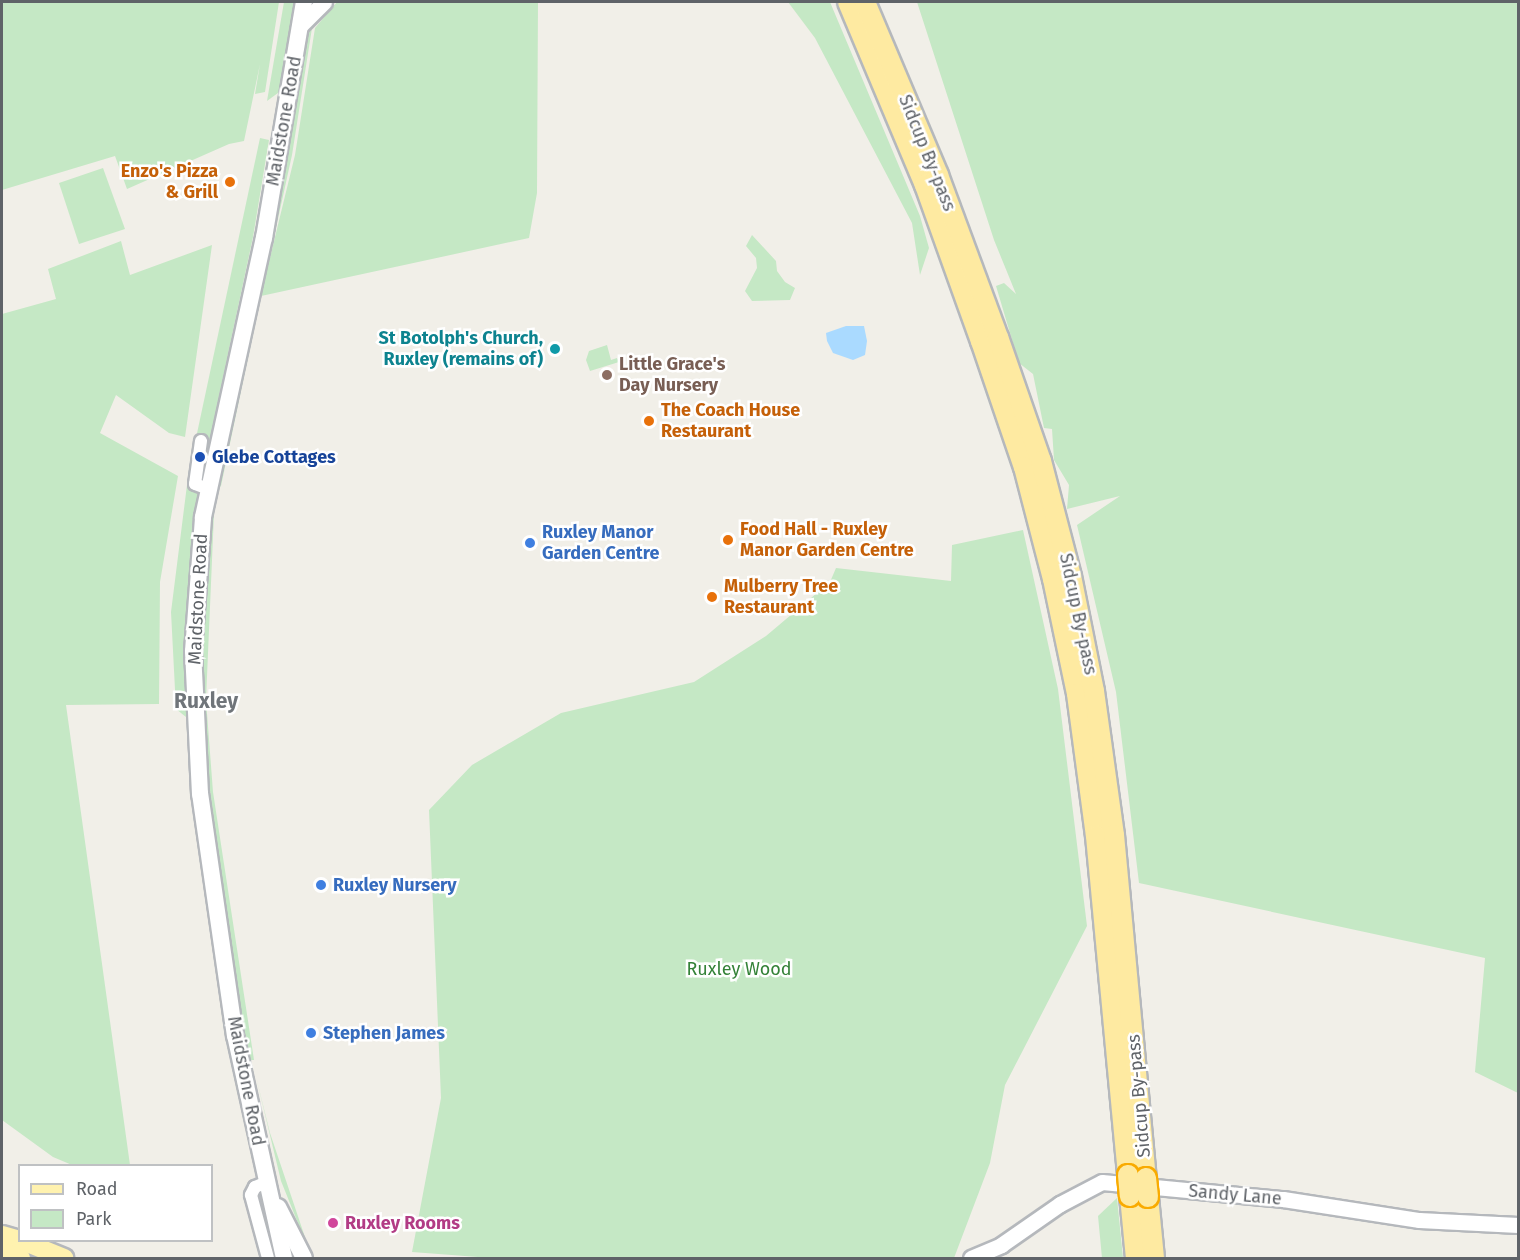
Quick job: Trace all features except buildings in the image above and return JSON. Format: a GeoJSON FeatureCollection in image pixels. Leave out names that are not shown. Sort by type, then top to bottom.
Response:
{"type":"FeatureCollection","features":[{"type":"Feature","properties":{"kind":"highway","name":"Sidcup By-pass"},"geometry":{"type":"LineString","coordinates":[[848,2],[925,185],[981,341],[1024,467],[1053,579],[1077,694],[1138,1187],[1154,1258]]}},
{"type":"Feature","properties":{"kind":"highway","name":"Sidcup By-pass"},"geometry":{"type":"LineString","coordinates":[[865,2],[938,175],[998,336],[1041,461],[1071,576],[1094,691],[1114,835],[1138,1187],[1136,1258]]}},
{"type":"Feature","properties":{"kind":"main road","name":"Maidstone Road"},"geometry":{"type":"LineString","coordinates":[[284,1258],[236,1036],[200,794],[194,723],[194,609],[208,489],[264,238],[304,2]]}},
{"type":"Feature","properties":{"kind":"main road","name":"Maidstone Road"},"geometry":{"type":"LineString","coordinates":[[272,1199],[304,1258]]}},
{"type":"Feature","properties":{"kind":"main road"},"geometry":{"type":"LineString","coordinates":[[24,1242],[64,1258]]}},
{"type":"Feature","properties":{"kind":"main road"},"geometry":{"type":"LineString","coordinates":[[2,1251],[21,1258]]}},
{"type":"Feature","properties":{"kind":"street"},"geometry":{"type":"LineString","coordinates":[[300,26],[324,2]]}},
{"type":"Feature","properties":{"kind":"street"},"geometry":{"type":"LineString","coordinates":[[201,441],[195,484],[208,489]]}},
{"type":"Feature","properties":{"kind":"street"},"geometry":{"type":"LineString","coordinates":[[267,1182],[255,1187],[251,1195],[268,1258]]}},
{"type":"Feature","properties":{"kind":"street","name":"Sandy Lane"},"geometry":{"type":"LineString","coordinates":[[971,1258],[1001,1245],[1060,1204],[1102,1182],[1283,1199],[1419,1220],[1518,1225]]}},
{"type":"Feature","properties":{"kind":"green space"},"geometry":{"type":"Polygon","coordinates":[[[2,2],[279,2],[265,92],[255,94],[260,64],[244,141],[229,144],[127,189],[115,156],[2,190],[2,2]]]}},
{"type":"Feature","properties":{"kind":"green space"},"geometry":{"type":"Polygon","coordinates":[[[284,2],[295,2],[282,90],[267,101],[284,2]]]}},
{"type":"Feature","properties":{"kind":"green space"},"geometry":{"type":"Polygon","coordinates":[[[337,2],[538,2],[537,193],[529,238],[261,296],[221,486],[215,490],[206,700],[213,792],[254,1060],[247,1060],[203,740],[202,623],[206,559],[214,493],[270,244],[306,36],[312,28],[292,155],[265,278],[295,155],[315,28],[337,2]]]}},
{"type":"Feature","properties":{"kind":"green space"},"geometry":{"type":"Polygon","coordinates":[[[788,2],[830,2],[920,216],[929,248],[920,275],[912,223],[815,38],[788,2]]]}},
{"type":"Feature","properties":{"kind":"green space"},"geometry":{"type":"Polygon","coordinates":[[[917,2],[1518,2],[1518,1093],[1475,1072],[1485,958],[1139,883],[1116,692],[1077,525],[1120,496],[1067,509],[1069,485],[1054,460],[1052,429],[1044,428],[1033,374],[1019,363],[996,286],[1004,283],[1016,294],[994,240],[917,2]]]}},
{"type":"Feature","properties":{"kind":"green space"},"geometry":{"type":"Polygon","coordinates":[[[260,138],[269,140],[253,237],[209,443],[196,438],[260,138]]]}},
{"type":"Feature","properties":{"kind":"green space"},"geometry":{"type":"Polygon","coordinates":[[[103,168],[125,229],[79,244],[59,183],[103,168]]]}},
{"type":"Feature","properties":{"kind":"green space"},"geometry":{"type":"Polygon","coordinates":[[[752,235],[776,261],[777,271],[785,282],[795,288],[790,300],[752,301],[745,291],[757,268],[756,258],[746,246],[752,235]]]}},
{"type":"Feature","properties":{"kind":"green space"},"geometry":{"type":"Polygon","coordinates":[[[121,241],[130,275],[212,245],[185,437],[169,433],[116,395],[100,433],[178,476],[160,582],[159,704],[66,705],[130,1164],[70,1164],[53,1157],[2,1120],[2,314],[56,299],[48,269],[121,241]]]}},
{"type":"Feature","properties":{"kind":"green space"},"geometry":{"type":"Polygon","coordinates":[[[607,345],[611,360],[617,358],[619,362],[590,371],[586,360],[589,351],[607,345]]]}},
{"type":"Feature","properties":{"kind":"green space"},"geometry":{"type":"Polygon","coordinates":[[[187,485],[199,490],[186,614],[186,717],[176,709],[171,612],[187,485]]]}},
{"type":"Feature","properties":{"kind":"green space","name":"Ruxley Wood"},"geometry":{"type":"Polygon","coordinates":[[[1023,530],[1058,689],[1087,926],[1005,1085],[990,1163],[954,1258],[491,1258],[412,1252],[441,1098],[429,810],[472,765],[561,713],[694,682],[766,636],[830,582],[836,568],[951,581],[952,545],[1023,530]]]}},
{"type":"Feature","properties":{"kind":"green space"},"geometry":{"type":"Polygon","coordinates":[[[256,1077],[270,1133],[312,1258],[281,1181],[256,1077]]]}},
{"type":"Feature","properties":{"kind":"green space"},"geometry":{"type":"Polygon","coordinates":[[[1117,1198],[1123,1258],[1102,1258],[1098,1216],[1117,1198]]]}},
{"type":"Feature","properties":{"kind":"water"},"geometry":{"type":"Polygon","coordinates":[[[846,326],[864,326],[867,341],[865,355],[853,360],[833,353],[827,341],[826,333],[846,326]]]}},
{"type":"Feature","properties":{"kind":"place","name":"Enzo's Pizza & Grill"},"geometry":{"type":"Point","coordinates":[230,182]}},
{"type":"Feature","properties":{"kind":"place","name":"St Botolph's Church, Ruxley (remains of)"},"geometry":{"type":"Point","coordinates":[555,349]}},
{"type":"Feature","properties":{"kind":"place","name":"Little Grace's Day Nursery"},"geometry":{"type":"Point","coordinates":[607,375]}},
{"type":"Feature","properties":{"kind":"place","name":"The Coach House Restaurant"},"geometry":{"type":"Point","coordinates":[649,421]}},
{"type":"Feature","properties":{"kind":"place","name":"Glebe Cottages"},"geometry":{"type":"Point","coordinates":[200,457]}},
{"type":"Feature","properties":{"kind":"place","name":"Food Hall - Ruxley Manor Garden Centre"},"geometry":{"type":"Point","coordinates":[728,540]}},
{"type":"Feature","properties":{"kind":"place","name":"Ruxley Manor Garden Centre"},"geometry":{"type":"Point","coordinates":[530,543]}},
{"type":"Feature","properties":{"kind":"place","name":"Mulberry Tree Restaurant"},"geometry":{"type":"Point","coordinates":[712,597]}},
{"type":"Feature","properties":{"kind":"place","name":"Ruxley Nursery"},"geometry":{"type":"Point","coordinates":[321,885]}},
{"type":"Feature","properties":{"kind":"place","name":"Stephen James"},"geometry":{"type":"Point","coordinates":[311,1033]}},
{"type":"Feature","properties":{"kind":"place","name":"Ruxley Rooms"},"geometry":{"type":"Point","coordinates":[333,1223]}},
{"type":"Feature","properties":{"kind":"district","name":"Ruxley"},"geometry":{"type":"Point","coordinates":[206,701]}}]}
